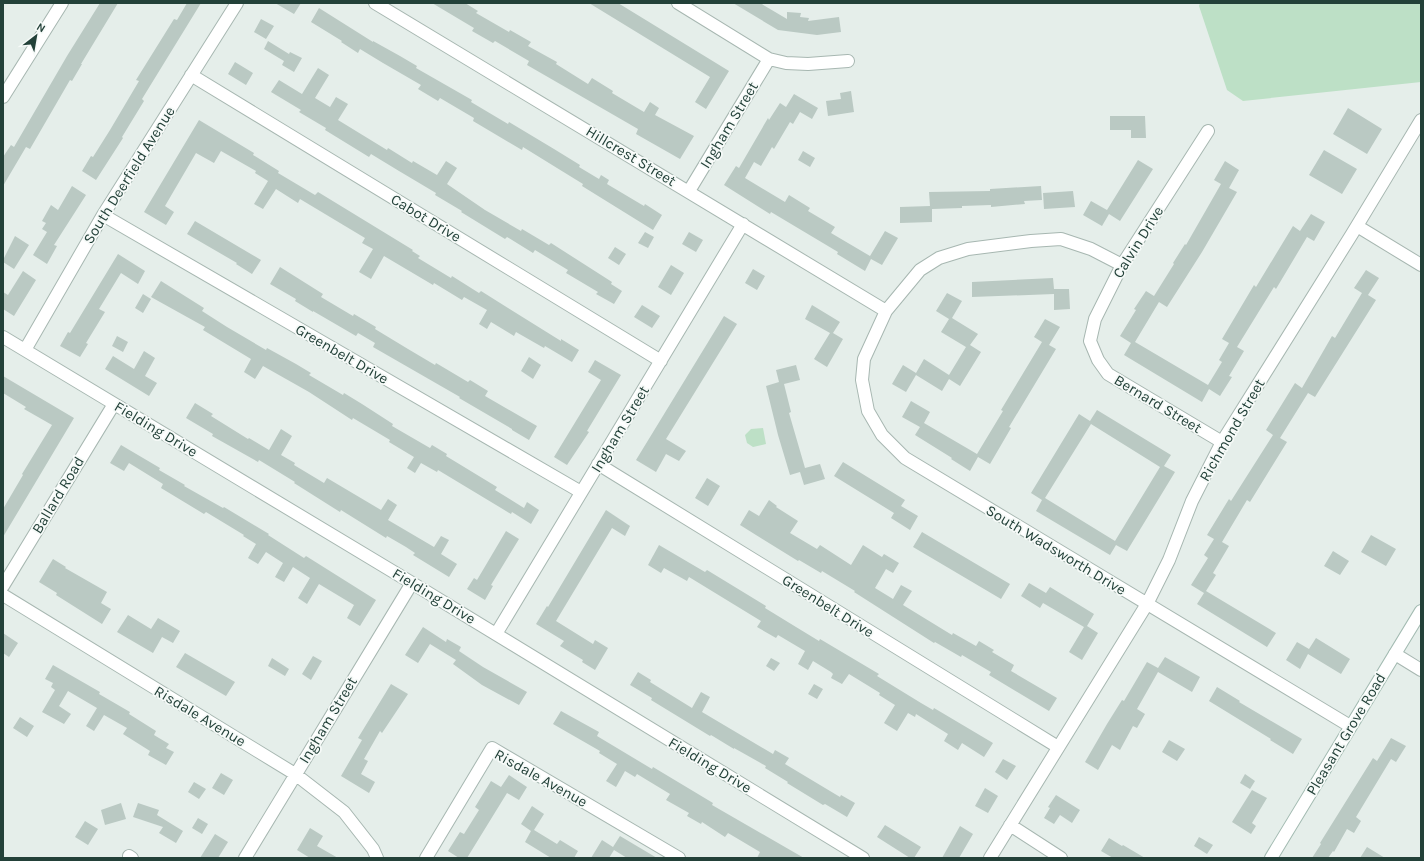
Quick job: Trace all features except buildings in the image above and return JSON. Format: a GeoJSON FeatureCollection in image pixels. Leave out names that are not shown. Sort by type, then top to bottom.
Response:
{"type":"FeatureCollection","features":[{"type":"Feature","properties":{"kind":"street"},"geometry":{"type":"LineString","coordinates":[[3,97],[8,80],[62,3]]}},
{"type":"Feature","properties":{"kind":"street","name":"South Deerfield Avenue"},"geometry":{"type":"LineString","coordinates":[[25,350],[103,214],[237,3]]}},
{"type":"Feature","properties":{"kind":"street","name":"Hillcrest Street"},"geometry":{"type":"LineString","coordinates":[[375,3],[886,311]]}},
{"type":"Feature","properties":{"kind":"street"},"geometry":{"type":"LineString","coordinates":[[678,3],[769,59],[786,63],[808,64],[848,61]]}},
{"type":"Feature","properties":{"kind":"street","name":"Ingham Street"},"geometry":{"type":"LineString","coordinates":[[689,192],[769,59]]}},
{"type":"Feature","properties":{"kind":"street","name":"Cabot Drive"},"geometry":{"type":"LineString","coordinates":[[191,75],[661,361]]}},
{"type":"Feature","properties":{"kind":"street","name":"Richmond Street"},"geometry":{"type":"LineString","coordinates":[[1010,826],[1146,604],[1169,560],[1192,501],[1222,442],[1357,226],[1421,120]]}},
{"type":"Feature","properties":{"kind":"street","name":"Calvin Drive"},"geometry":{"type":"LineString","coordinates":[[1098,360],[1090,341],[1095,319],[1122,265],[1208,132]]}},
{"type":"Feature","properties":{"kind":"street","name":"Greenbelt Drive"},"geometry":{"type":"LineString","coordinates":[[103,214],[581,492]]}},
{"type":"Feature","properties":{"kind":"street","name":"Ingham Street"},"geometry":{"type":"LineString","coordinates":[[496,634],[743,224]]}},
{"type":"Feature","properties":{"kind":"street"},"geometry":{"type":"LineString","coordinates":[[1357,226],[1421,265]]}},
{"type":"Feature","properties":{"kind":"street","name":"South Wadsworth Drive"},"geometry":{"type":"LineString","coordinates":[[1122,265],[1092,249],[1061,239],[1031,241],[968,249],[939,258],[920,270],[886,311],[864,359],[862,380],[868,411],[882,434],[905,458],[1350,726]]}},
{"type":"Feature","properties":{"kind":"street","name":"Fielding Drive"},"geometry":{"type":"LineString","coordinates":[[3,337],[412,583],[863,858]]}},
{"type":"Feature","properties":{"kind":"street","name":"Bernard Street"},"geometry":{"type":"LineString","coordinates":[[1098,360],[1108,374],[1222,442]]}},
{"type":"Feature","properties":{"kind":"street","name":"Ballard Road"},"geometry":{"type":"LineString","coordinates":[[3,586],[114,404]]}},
{"type":"Feature","properties":{"kind":"street","name":"Greenbelt Drive"},"geometry":{"type":"LineString","coordinates":[[598,464],[1058,747]]}},
{"type":"Feature","properties":{"kind":"street","name":"Ingham Street"},"geometry":{"type":"LineString","coordinates":[[245,858],[412,583]]}},
{"type":"Feature","properties":{"kind":"street","name":"Risdale Avenue"},"geometry":{"type":"LineString","coordinates":[[3,596],[295,774],[344,812],[373,849],[378,858]]}},
{"type":"Feature","properties":{"kind":"street","name":"Pleasant Grove Road"},"geometry":{"type":"LineString","coordinates":[[1271,858],[1421,611]]}},
{"type":"Feature","properties":{"kind":"street"},"geometry":{"type":"LineString","coordinates":[[1395,654],[1421,670]]}},
{"type":"Feature","properties":{"kind":"street","name":"Risdale Avenue"},"geometry":{"type":"LineString","coordinates":[[426,858],[492,748],[679,858]]}},
{"type":"Feature","properties":{"kind":"street"},"geometry":{"type":"LineString","coordinates":[[990,858],[1010,826],[1061,858]]}},
{"type":"Feature","properties":{"kind":"green space"},"geometry":{"type":"Polygon","coordinates":[[[1200,3],[1421,3],[1421,82],[1243,101],[1227,90],[1199,6],[1200,3]]]}},
{"type":"Feature","properties":{"kind":"green space"},"geometry":{"type":"Polygon","coordinates":[[[763,428],[766,444],[753,447],[747,443],[745,435],[751,429],[763,428]]]}}]}
